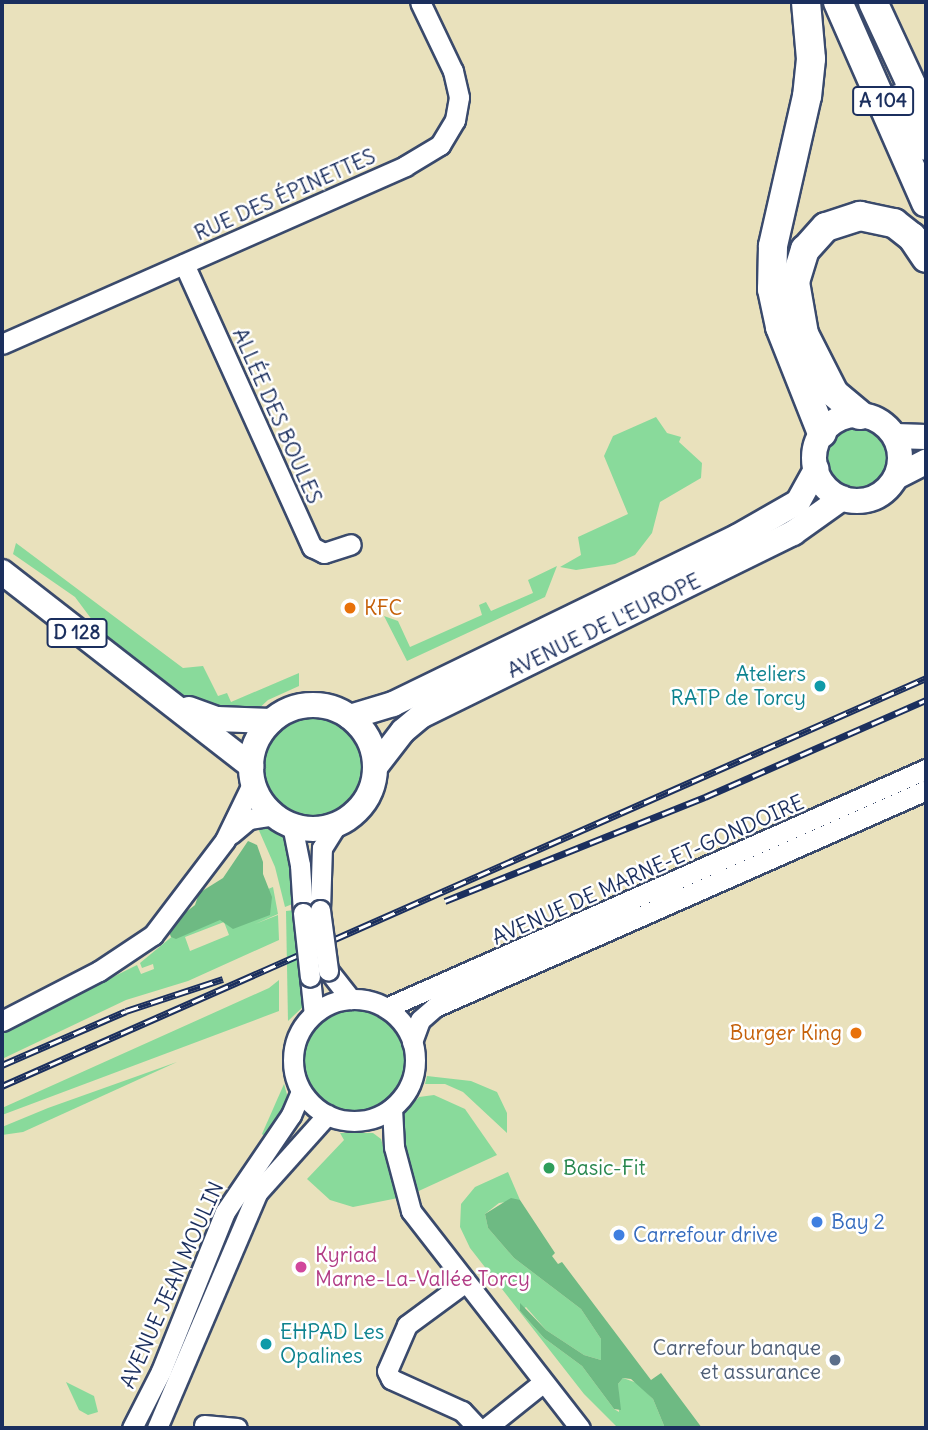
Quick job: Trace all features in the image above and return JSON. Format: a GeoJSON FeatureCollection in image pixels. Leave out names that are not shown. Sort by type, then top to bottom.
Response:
{"type":"FeatureCollection","features":[{"type":"Feature","properties":{"kind":"highway"},"geometry":{"type":"LineString","coordinates":[[806,2],[811,59],[807,96],[773,246],[772,289],[780,327],[822,433]]}},
{"type":"Feature","properties":{"kind":"highway","name":"A 104"},"geometry":{"type":"LineString","coordinates":[[838,2],[926,202]]}},
{"type":"Feature","properties":{"kind":"highway","name":"A 104"},"geometry":{"type":"LineString","coordinates":[[873,2],[926,116]]}},
{"type":"Feature","properties":{"kind":"highway"},"geometry":{"type":"LineString","coordinates":[[860,415],[834,393],[804,334],[795,282],[805,250],[826,227],[860,216],[894,223],[912,237],[926,258]]}},
{"type":"Feature","properties":{"kind":"main road"},"geometry":{"type":"LineString","coordinates":[[862,2],[926,148]]}},
{"type":"Feature","properties":{"kind":"main road"},"geometry":{"type":"LineString","coordinates":[[822,433],[839,419],[860,415],[876,419],[895,436],[901,456],[896,477]]}},
{"type":"Feature","properties":{"kind":"main road","name":"AVENUE DE L'EUROPE"},"geometry":{"type":"LineString","coordinates":[[350,717],[393,704],[747,532],[798,502],[816,469],[814,454],[822,433]]}},
{"type":"Feature","properties":{"kind":"main road"},"geometry":{"type":"LineString","coordinates":[[895,436],[926,437]]}},
{"type":"Feature","properties":{"kind":"main road"},"geometry":{"type":"LineString","coordinates":[[816,469],[825,487],[842,498],[855,501],[879,495],[896,477],[926,462]]}},
{"type":"Feature","properties":{"kind":"main road","name":"AVENUE DE L'EUROPE"},"geometry":{"type":"LineString","coordinates":[[376,766],[403,731],[421,716],[793,533],[842,498]]}},
{"type":"Feature","properties":{"kind":"main road","name":"D 128"},"geometry":{"type":"LineString","coordinates":[[2,572],[252,774]]}},
{"type":"Feature","properties":{"kind":"main road","name":"D 128"},"geometry":{"type":"LineString","coordinates":[[153,693],[217,719],[271,721]]}},
{"type":"Feature","properties":{"kind":"main road"},"geometry":{"type":"LineString","coordinates":[[305,705],[324,706],[350,717],[369,738],[376,766],[365,801],[337,824],[315,829],[282,820],[252,774],[256,741],[271,721],[305,705]]}},
{"type":"Feature","properties":{"kind":"street","name":"RUE DES ÉPINETTES"},"geometry":{"type":"LineString","coordinates":[[2,344],[427,156],[440,145],[455,120],[459,97],[453,71],[420,2]]}},
{"type":"Feature","properties":{"kind":"street","name":"ALLÉE DES BOULES"},"geometry":{"type":"LineString","coordinates":[[184,264],[312,547],[324,553],[351,544]]}},
{"type":"Feature","properties":{"kind":"street","name":"AVENUE DE MARNE-ET-GONDOIRE"},"geometry":{"type":"LineString","coordinates":[[386,1008],[926,769]]}},
{"type":"Feature","properties":{"kind":"street"},"geometry":{"type":"LineString","coordinates":[[225,840],[252,774]]}},
{"type":"Feature","properties":{"kind":"street","name":"AVENUE DE MARNE-ET-GONDOIRE"},"geometry":{"type":"LineString","coordinates":[[412,1042],[420,1020],[436,1007],[926,790]]}},
{"type":"Feature","properties":{"kind":"street"},"geometry":{"type":"LineString","coordinates":[[2,1021],[140,946],[166,922],[225,840],[249,819],[282,820],[300,864],[311,912],[319,974],[314,1013]]}},
{"type":"Feature","properties":{"kind":"street"},"geometry":{"type":"LineString","coordinates":[[311,912],[322,848],[337,824]]}},
{"type":"Feature","properties":{"kind":"street"},"geometry":{"type":"LineString","coordinates":[[319,974],[351,999],[386,1008],[402,1023],[412,1042],[412,1078],[392,1108],[369,1119],[349,1121],[327,1115],[301,1092],[293,1068],[293,1051],[303,1026],[314,1013],[351,999]]}},
{"type":"Feature","properties":{"kind":"street","name":"AVENUE JEAN MOULIN"},"geometry":{"type":"LineString","coordinates":[[132,1428],[225,1212],[291,1115],[301,1092]]}},
{"type":"Feature","properties":{"kind":"street"},"geometry":{"type":"LineString","coordinates":[[392,1108],[394,1147],[411,1211],[541,1384],[580,1428]]}},
{"type":"Feature","properties":{"kind":"street","name":"AVENUE JEAN MOULIN"},"geometry":{"type":"LineString","coordinates":[[157,1428],[257,1193],[327,1115]]}},
{"type":"Feature","properties":{"kind":"street"},"geometry":{"type":"LineString","coordinates":[[369,1119],[394,1147]]}},
{"type":"Feature","properties":{"kind":"street"},"geometry":{"type":"LineString","coordinates":[[464,1283],[407,1325],[387,1371],[391,1379],[462,1411],[478,1428]]}},
{"type":"Feature","properties":{"kind":"street"},"geometry":{"type":"LineString","coordinates":[[486,1428],[541,1384]]}},
{"type":"Feature","properties":{"kind":"street"},"geometry":{"type":"LineString","coordinates":[[204,1425],[237,1428]]}},
{"type":"Feature","properties":{"kind":"green space"},"geometry":{"type":"Polygon","coordinates":[[[656,417],[667,433],[681,437],[679,442],[702,463],[701,478],[660,502],[652,533],[635,555],[615,564],[576,570],[560,567],[581,555],[578,537],[628,514],[604,456],[613,436],[656,417]]]}},
{"type":"Feature","properties":{"kind":"green space"},"geometry":{"type":"Polygon","coordinates":[[[851,427],[863,427],[882,440],[887,457],[885,469],[874,482],[863,487],[851,487],[832,474],[827,463],[827,451],[840,432],[851,427]]]}},
{"type":"Feature","properties":{"kind":"green space"},"geometry":{"type":"Polygon","coordinates":[[[16,543],[183,668],[203,666],[218,696],[227,693],[231,702],[299,673],[299,686],[268,700],[253,714],[218,714],[181,697],[113,648],[75,597],[13,554],[16,543]]]}},
{"type":"Feature","properties":{"kind":"green space"},"geometry":{"type":"Polygon","coordinates":[[[557,566],[545,597],[407,661],[384,616],[398,621],[410,647],[482,615],[479,605],[486,602],[491,611],[533,593],[528,580],[557,566]]]}},
{"type":"Feature","properties":{"kind":"green space"},"geometry":{"type":"Polygon","coordinates":[[[304,715],[324,715],[343,723],[357,737],[365,756],[362,786],[343,809],[324,817],[304,817],[285,809],[271,795],[263,776],[263,756],[271,737],[285,723],[304,715]]]}},
{"type":"Feature","properties":{"kind":"green space"},"geometry":{"type":"Polygon","coordinates":[[[262,824],[289,839],[295,903],[285,907],[275,867],[257,826],[262,824]]]}},
{"type":"Feature","properties":{"kind":"green space"},"geometry":{"type":"Polygon","coordinates":[[[248,841],[257,845],[263,862],[263,874],[272,897],[270,915],[233,929],[220,920],[176,939],[171,937],[169,932],[176,920],[195,905],[199,893],[223,878],[248,841]]]}},
{"type":"Feature","properties":{"kind":"green space"},"geometry":{"type":"Polygon","coordinates":[[[273,887],[278,914],[255,924],[278,915],[279,940],[188,981],[126,1000],[2,1059],[2,1032],[137,965],[141,974],[154,969],[153,964],[142,968],[140,963],[192,920],[273,887]],[[224,922],[185,937],[190,951],[229,935],[224,922]]]}},
{"type":"Feature","properties":{"kind":"green space"},"geometry":{"type":"Polygon","coordinates":[[[295,910],[307,1003],[288,1021],[286,911],[295,910]]]}},
{"type":"Feature","properties":{"kind":"green space"},"geometry":{"type":"Polygon","coordinates":[[[279,980],[279,1011],[2,1115],[2,1108],[269,988],[279,980]]]}},
{"type":"Feature","properties":{"kind":"green space"},"geometry":{"type":"Polygon","coordinates":[[[354,1009],[374,1013],[391,1024],[402,1041],[406,1061],[402,1081],[391,1098],[374,1109],[354,1113],[334,1109],[317,1098],[306,1081],[302,1061],[306,1041],[317,1024],[334,1013],[354,1009]]]}},
{"type":"Feature","properties":{"kind":"green space"},"geometry":{"type":"Polygon","coordinates":[[[177,1062],[23,1132],[2,1135],[2,1127],[177,1062]]]}},
{"type":"Feature","properties":{"kind":"green space"},"geometry":{"type":"Polygon","coordinates":[[[427,1076],[471,1081],[497,1092],[507,1113],[507,1133],[463,1092],[445,1084],[425,1084],[427,1076]]]}},
{"type":"Feature","properties":{"kind":"green space"},"geometry":{"type":"Polygon","coordinates":[[[284,1084],[288,1098],[269,1141],[262,1134],[284,1084]]]}},
{"type":"Feature","properties":{"kind":"green space"},"geometry":{"type":"Polygon","coordinates":[[[434,1095],[465,1109],[497,1155],[410,1195],[396,1122],[419,1097],[434,1095]]]}},
{"type":"Feature","properties":{"kind":"green space"},"geometry":{"type":"Polygon","coordinates":[[[340,1133],[373,1133],[381,1139],[398,1198],[353,1207],[330,1200],[307,1179],[344,1140],[340,1133]]]}},
{"type":"Feature","properties":{"kind":"green space"},"geometry":{"type":"Polygon","coordinates":[[[508,1172],[520,1200],[499,1203],[485,1214],[488,1228],[514,1258],[581,1309],[601,1339],[601,1360],[584,1355],[546,1330],[526,1307],[520,1311],[544,1338],[582,1366],[614,1409],[619,1412],[618,1384],[623,1378],[637,1383],[653,1399],[665,1428],[618,1428],[584,1394],[470,1248],[460,1227],[461,1204],[475,1187],[508,1172]]]}},
{"type":"Feature","properties":{"kind":"green space"},"geometry":{"type":"Polygon","coordinates":[[[511,1198],[520,1200],[555,1253],[552,1256],[558,1264],[562,1262],[651,1380],[661,1373],[702,1428],[665,1428],[653,1399],[631,1379],[623,1378],[618,1384],[621,1410],[614,1409],[582,1366],[544,1338],[520,1311],[520,1303],[546,1330],[584,1355],[601,1360],[601,1339],[581,1309],[514,1258],[488,1228],[485,1214],[511,1198]]]}},
{"type":"Feature","properties":{"kind":"green space"},"geometry":{"type":"Polygon","coordinates":[[[66,1382],[94,1396],[98,1412],[88,1415],[79,1410],[66,1382]]]}},
{"type":"Feature","properties":{"kind":"railway"},"geometry":{"type":"LineString","coordinates":[[2,1086],[926,678]]}},
{"type":"Feature","properties":{"kind":"railway"},"geometry":{"type":"LineString","coordinates":[[445,901],[705,797],[926,700]]}},
{"type":"Feature","properties":{"kind":"railway"},"geometry":{"type":"LineString","coordinates":[[2,1065],[126,1011],[223,979]]}},
{"type":"Feature","properties":{"kind":"place","name":"KFC"},"geometry":{"type":"Point","coordinates":[350,608]}},
{"type":"Feature","properties":{"kind":"place","name":"Ateliers RATP de Torcy"},"geometry":{"type":"Point","coordinates":[820,686]}},
{"type":"Feature","properties":{"kind":"place","name":"Burger King"},"geometry":{"type":"Point","coordinates":[856,1033]}},
{"type":"Feature","properties":{"kind":"place","name":"Basic-Fit"},"geometry":{"type":"Point","coordinates":[549,1168]}},
{"type":"Feature","properties":{"kind":"place","name":"Bay 2"},"geometry":{"type":"Point","coordinates":[817,1222]}},
{"type":"Feature","properties":{"kind":"place","name":"Carrefour drive"},"geometry":{"type":"Point","coordinates":[619,1235]}},
{"type":"Feature","properties":{"kind":"place","name":"Kyriad Marne-La-Vallée Torcy"},"geometry":{"type":"Point","coordinates":[301,1267]}},
{"type":"Feature","properties":{"kind":"place","name":"EHPAD Les Opalines"},"geometry":{"type":"Point","coordinates":[266,1344]}},
{"type":"Feature","properties":{"kind":"place","name":"Carrefour banque et assurance"},"geometry":{"type":"Point","coordinates":[835,1360]}}]}
